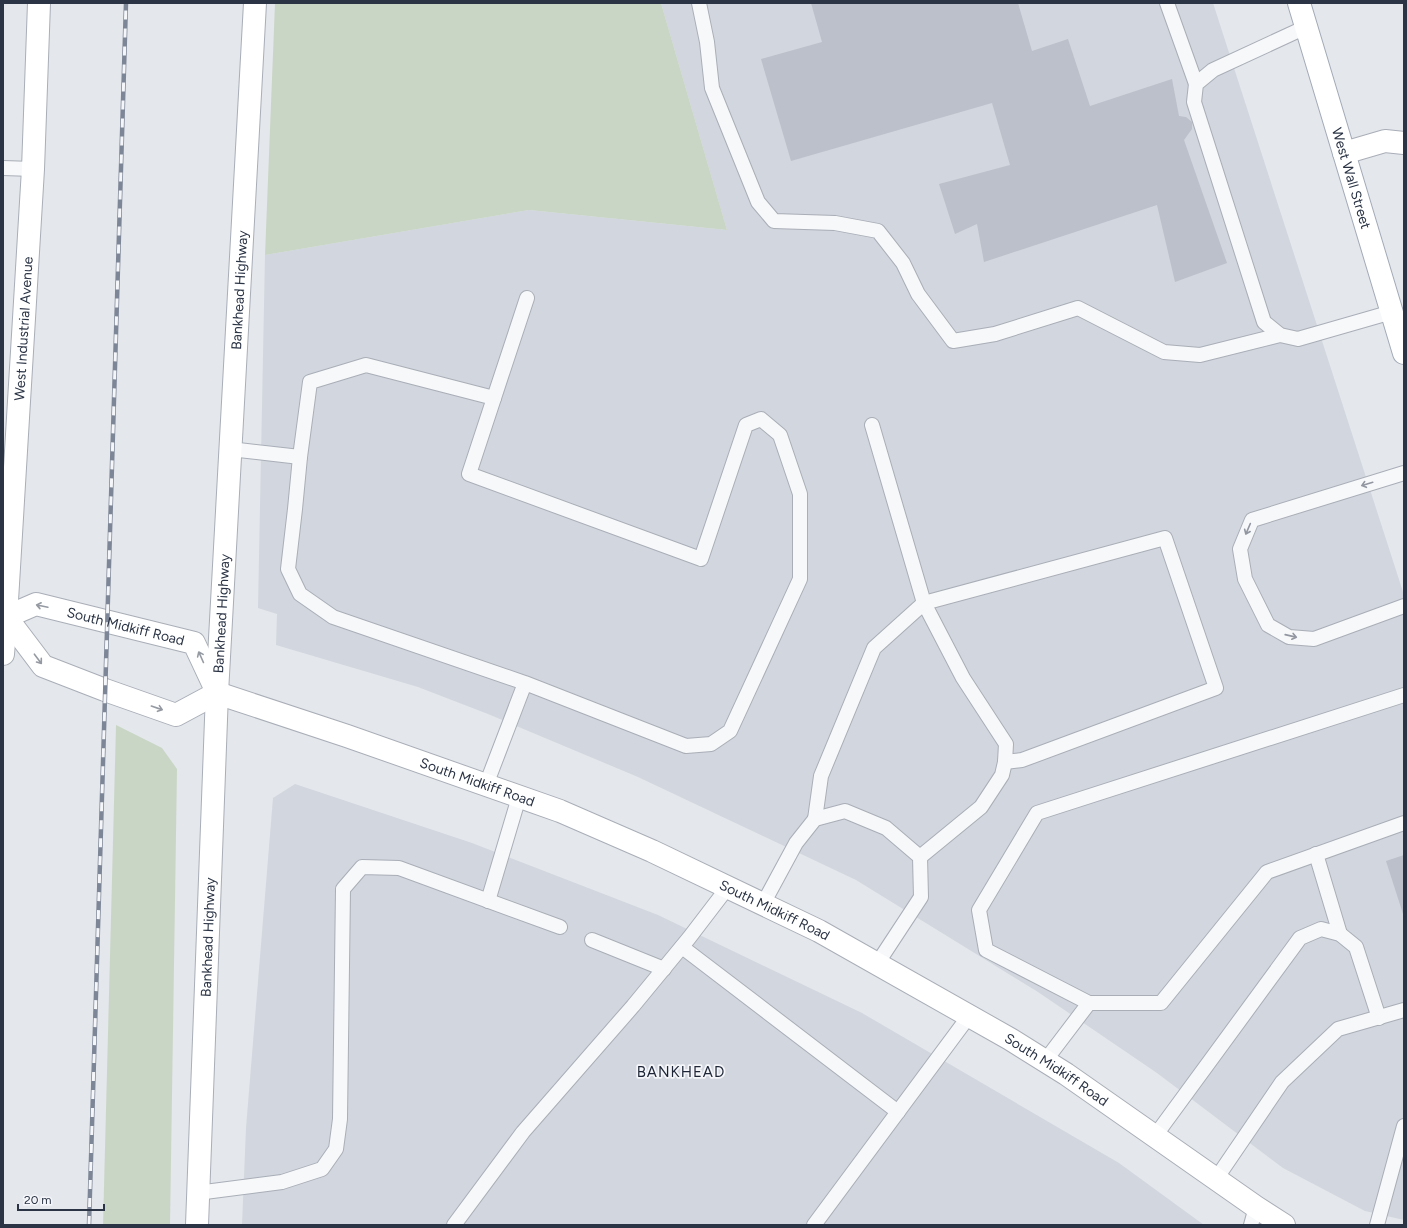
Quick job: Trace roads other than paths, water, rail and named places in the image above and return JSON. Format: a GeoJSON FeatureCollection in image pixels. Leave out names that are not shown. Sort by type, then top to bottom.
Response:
{"type":"FeatureCollection","features":[{"type":"Feature","properties":{"kind":"main road","name":"West Industrial Avenue"},"geometry":{"type":"LineString","coordinates":[[3,654],[33,169],[40,3]]}},
{"type":"Feature","properties":{"kind":"main road","name":"Bankhead Highway"},"geometry":{"type":"LineString","coordinates":[[197,1225],[197,1193],[217,693],[255,3]]}},
{"type":"Feature","properties":{"kind":"main road","name":"West Wall Street"},"geometry":{"type":"LineString","coordinates":[[1299,3],[1404,353]]}},
{"type":"Feature","properties":{"kind":"main road"},"geometry":{"type":"LineString","coordinates":[[1344,153],[1394,142],[1404,126]]}},
{"type":"Feature","properties":{"kind":"main road","name":"South Midkiff Road"},"geometry":{"type":"LineString","coordinates":[[5,616],[36,604],[194,643],[217,693],[347,736],[560,811],[652,851],[728,887],[819,931],[1010,1039],[1045,1061],[1216,1179],[1254,1216],[1284,1225]]}},
{"type":"Feature","properties":{"kind":"main road"},"geometry":{"type":"LineString","coordinates":[[5,616],[43,666],[105,690],[176,715],[217,693]]}},
{"type":"Feature","properties":{"kind":"lane"},"geometry":{"type":"LineString","coordinates":[[699,3],[707,42],[712,88],[758,202],[774,221],[835,223],[878,231],[903,263],[918,294],[953,341],[995,334],[1078,308],[1164,352],[1200,355],[1280,335]]}},
{"type":"Feature","properties":{"kind":"lane"},"geometry":{"type":"LineString","coordinates":[[1167,3],[1196,84],[1194,102],[1264,322],[1280,335],[1298,339],[1392,312]]}},
{"type":"Feature","properties":{"kind":"lane"},"geometry":{"type":"LineString","coordinates":[[1196,84],[1214,70],[1306,27]]}},
{"type":"Feature","properties":{"kind":"lane"},"geometry":{"type":"LineString","coordinates":[[3,168],[33,169]]}},
{"type":"Feature","properties":{"kind":"lane"},"geometry":{"type":"LineString","coordinates":[[494,398],[366,365],[310,382],[288,569],[300,594],[333,617],[525,683],[686,746],[711,744],[730,731],[800,579],[800,494],[780,435],[761,420],[746,425],[701,559],[469,474],[527,298]]}},
{"type":"Feature","properties":{"kind":"lane"},"geometry":{"type":"LineString","coordinates":[[872,425],[924,603],[963,678],[1006,744],[1006,762],[1002,775],[981,807],[920,857]]}},
{"type":"Feature","properties":{"kind":"lane"},"geometry":{"type":"LineString","coordinates":[[230,448],[300,457]]}},
{"type":"Feature","properties":{"kind":"lane"},"geometry":{"type":"LineString","coordinates":[[1404,473],[1252,520],[1240,549],[1245,578],[1268,625],[1289,637],[1314,639],[1404,606]]}},
{"type":"Feature","properties":{"kind":"lane"},"geometry":{"type":"LineString","coordinates":[[763,904],[796,843],[815,819],[821,776],[874,648],[924,603],[1165,538],[1216,688],[1022,760],[1006,762]]}},
{"type":"Feature","properties":{"kind":"lane"},"geometry":{"type":"LineString","coordinates":[[486,785],[525,683]]}},
{"type":"Feature","properties":{"kind":"lane"},"geometry":{"type":"LineString","coordinates":[[1404,695],[1037,813],[979,910],[986,950],[1088,1003],[1161,1003],[1267,872],[1404,823]]}},
{"type":"Feature","properties":{"kind":"lane"},"geometry":{"type":"LineString","coordinates":[[488,901],[519,796]]}},
{"type":"Feature","properties":{"kind":"lane"},"geometry":{"type":"LineString","coordinates":[[815,819],[845,811],[886,828],[920,857],[921,897],[877,964]]}},
{"type":"Feature","properties":{"kind":"lane"},"geometry":{"type":"LineString","coordinates":[[1316,854],[1340,934]]}},
{"type":"Feature","properties":{"kind":"lane"},"geometry":{"type":"LineString","coordinates":[[197,1193],[282,1182],[322,1169],[336,1149],[340,1119],[343,889],[362,867],[399,868],[560,927]]}},
{"type":"Feature","properties":{"kind":"lane"},"geometry":{"type":"LineString","coordinates":[[454,1225],[522,1132],[633,1006],[682,947],[728,887]]}},
{"type":"Feature","properties":{"kind":"lane"},"geometry":{"type":"LineString","coordinates":[[1155,1136],[1300,938],[1321,929],[1340,934],[1356,947],[1379,1018]]}},
{"type":"Feature","properties":{"kind":"lane"},"geometry":{"type":"LineString","coordinates":[[592,940],[664,969]]}},
{"type":"Feature","properties":{"kind":"lane"},"geometry":{"type":"LineString","coordinates":[[682,947],[898,1112]]}},
{"type":"Feature","properties":{"kind":"lane"},"geometry":{"type":"LineString","coordinates":[[1045,1061],[1088,1003]]}},
{"type":"Feature","properties":{"kind":"lane"},"geometry":{"type":"LineString","coordinates":[[1216,1179],[1282,1082],[1338,1029],[1404,1010]]}},
{"type":"Feature","properties":{"kind":"lane"},"geometry":{"type":"LineString","coordinates":[[814,1225],[969,1016]]}},
{"type":"Feature","properties":{"kind":"lane"},"geometry":{"type":"LineString","coordinates":[[1377,1225],[1404,1126]]}},
{"type":"Feature","properties":{"kind":"lane"},"geometry":{"type":"LineString","coordinates":[[1396,1155],[1404,1167]]}},
{"type":"Feature","properties":{"kind":"railway"},"geometry":{"type":"LineString","coordinates":[[89,1225],[126,3]]}},
{"type":"Feature","properties":{"kind":"district","name":"BANKHEAD"},"geometry":{"type":"Point","coordinates":[681,1072]}}]}
